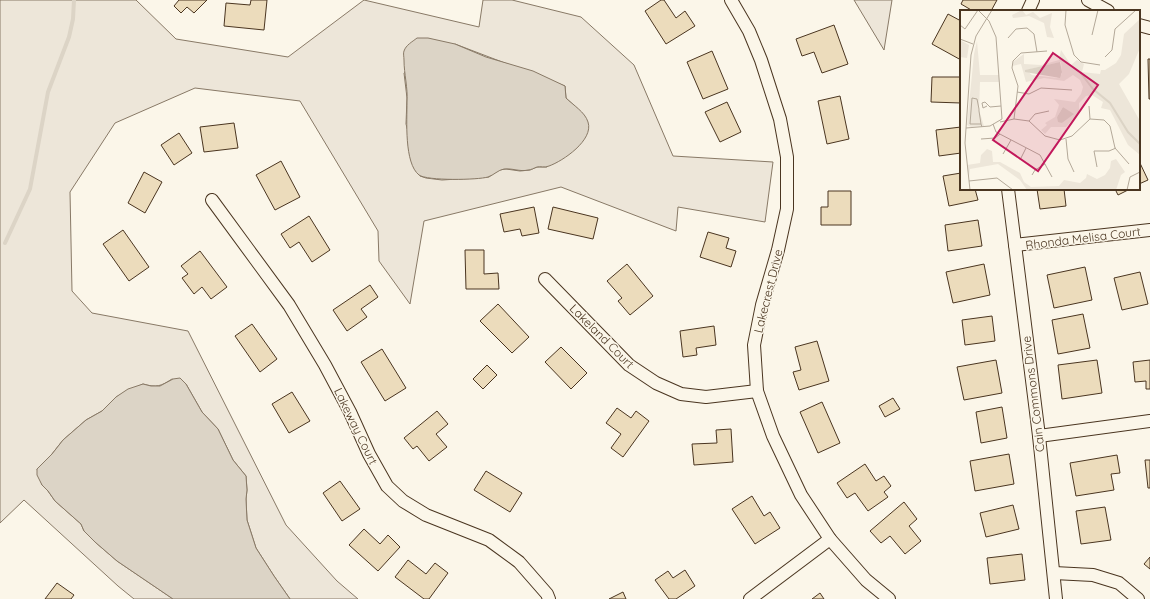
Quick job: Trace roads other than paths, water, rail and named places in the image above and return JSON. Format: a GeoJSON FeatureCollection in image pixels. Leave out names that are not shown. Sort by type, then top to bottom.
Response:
{"type":"FeatureCollection","features":[{"type":"Feature","properties":{"kind":"street","name":"Lakecrest Drive"},"geometry":{"type":"LineString","coordinates":[[731,0],[749,31],[762,60],[780,119],[787,157],[787,209],[778,250],[762,305],[754,345],[757,392],[773,436],[801,495],[830,539],[866,580],[889,599]]}},
{"type":"Feature","properties":{"kind":"street"},"geometry":{"type":"LineString","coordinates":[[1028,10],[1033,0]]}},
{"type":"Feature","properties":{"kind":"street"},"geometry":{"type":"LineString","coordinates":[[1088,0],[1106,10]]}},
{"type":"Feature","properties":{"kind":"street"},"geometry":{"type":"LineString","coordinates":[[1140,25],[1150,28]]}},
{"type":"Feature","properties":{"kind":"street","name":"Cain Commons Drive"},"geometry":{"type":"LineString","coordinates":[[1008,190],[1039,436],[1056,599]]}},
{"type":"Feature","properties":{"kind":"street","name":"Lakeway Court"},"geometry":{"type":"LineString","coordinates":[[212,200],[289,305],[325,365],[350,412],[368,454],[387,486],[403,501],[426,515],[489,540],[519,562],[549,599]]}},
{"type":"Feature","properties":{"kind":"street","name":"Rhonda Melisa Court"},"geometry":{"type":"LineString","coordinates":[[1015,246],[1150,230]]}},
{"type":"Feature","properties":{"kind":"street","name":"Lakeland Court"},"geometry":{"type":"LineString","coordinates":[[545,279],[629,365],[656,383],[681,394],[706,397],[757,392]]}},
{"type":"Feature","properties":{"kind":"street"},"geometry":{"type":"LineString","coordinates":[[1039,436],[1150,421]]}},
{"type":"Feature","properties":{"kind":"street"},"geometry":{"type":"LineString","coordinates":[[750,599],[830,539]]}},
{"type":"Feature","properties":{"kind":"street"},"geometry":{"type":"LineString","coordinates":[[1054,573],[1093,575],[1119,583],[1138,599]]}},
{"type":"Feature","properties":{"kind":"waterway"},"geometry":{"type":"LineString","coordinates":[[5,243],[30,189],[48,92],[69,37],[73,19],[74,0]]}}]}
